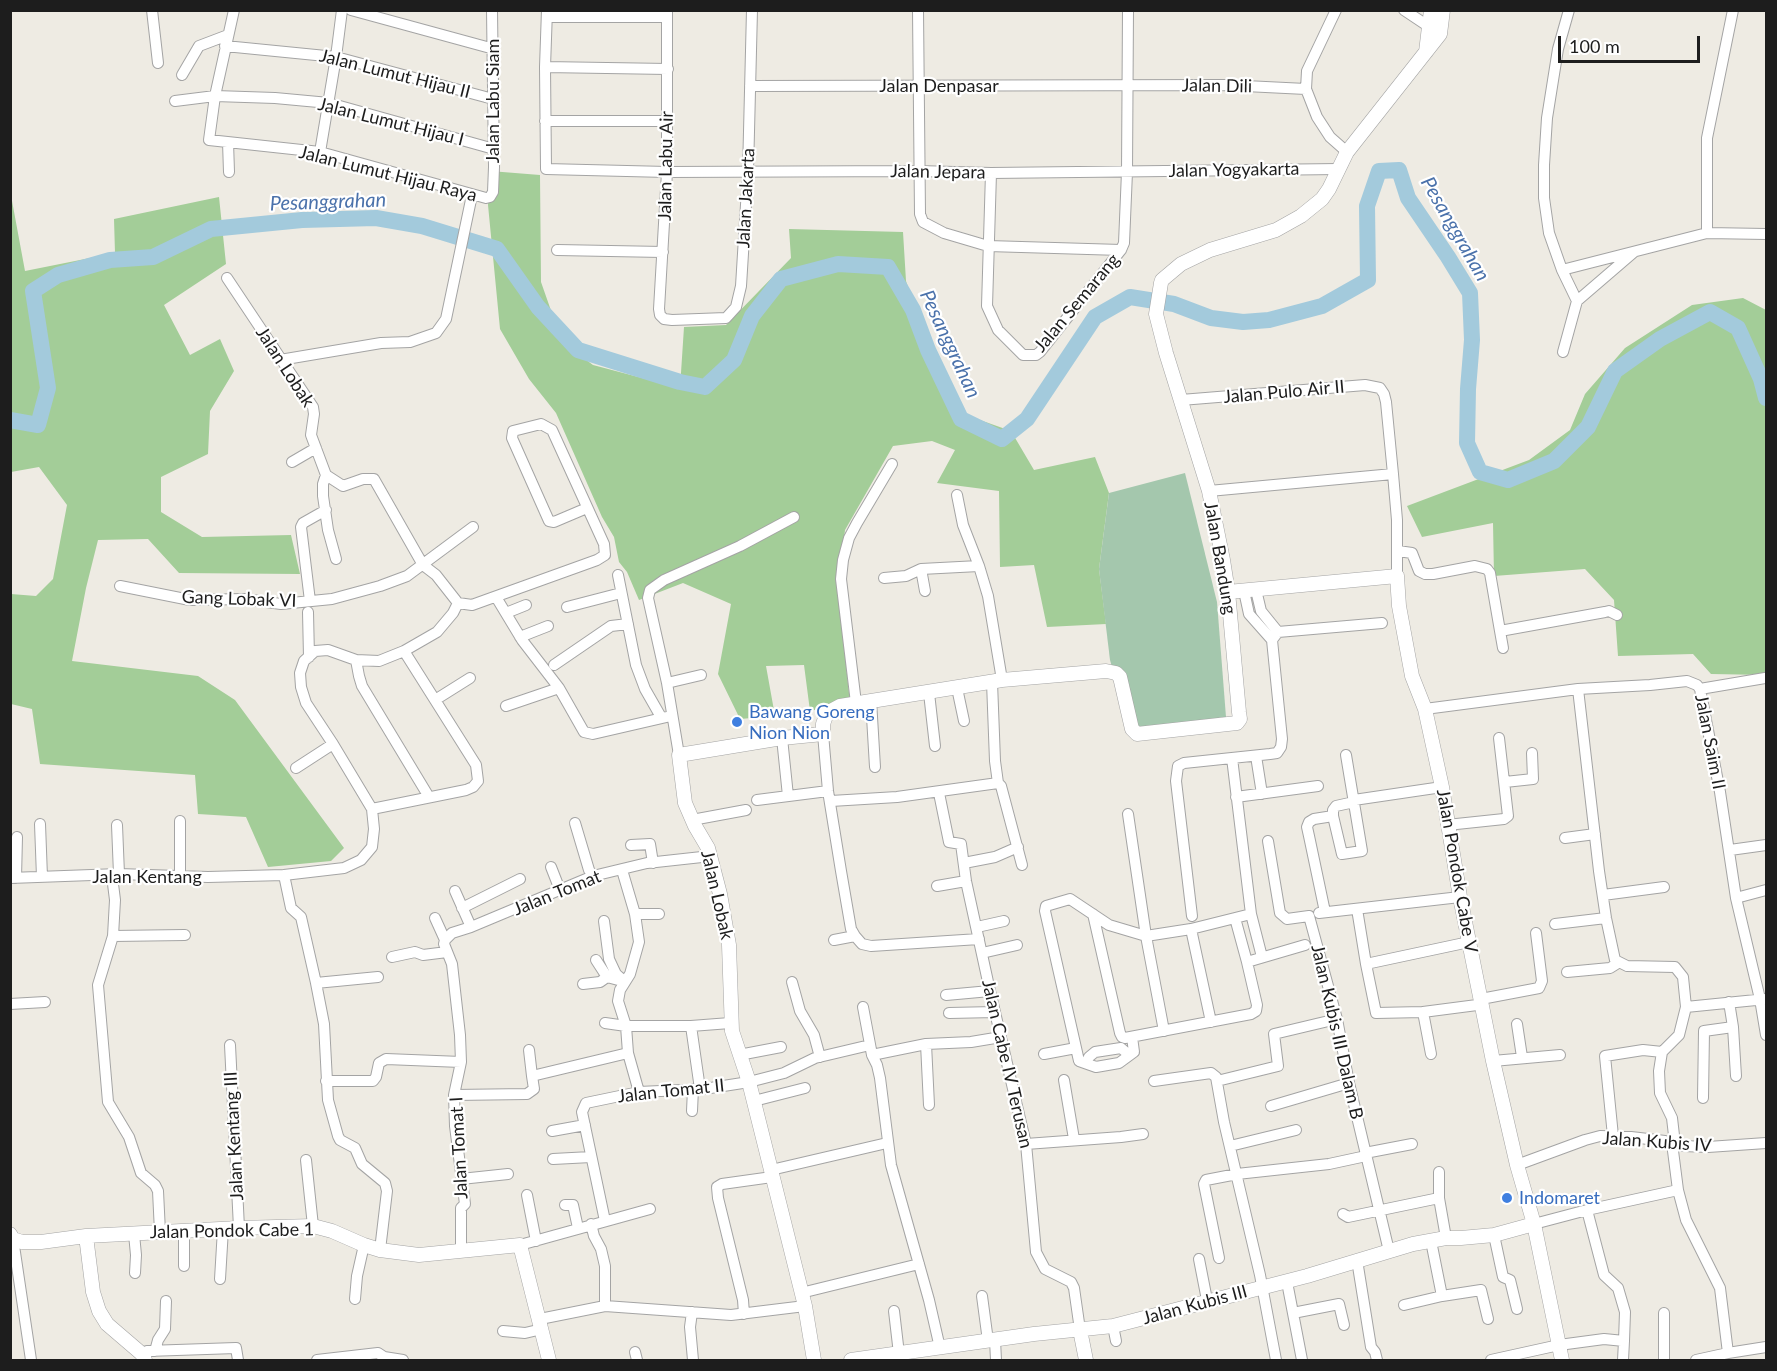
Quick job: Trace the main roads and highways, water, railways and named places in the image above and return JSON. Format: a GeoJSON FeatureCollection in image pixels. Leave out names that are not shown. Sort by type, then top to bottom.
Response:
{"type":"FeatureCollection","features":[{"type":"Feature","properties":{"kind":"waterway","name":"Pesanggrahan"},"geometry":{"type":"LineString","coordinates":[[10,420],[38,425],[48,388],[33,291],[58,275],[110,260],[153,257],[211,229],[302,220],[376,218],[422,226],[497,249],[538,307],[578,350],[680,382],[705,387],[734,360],[752,316],[781,279],[838,264],[888,267],[913,310],[928,350],[961,419],[1002,439],[1027,419],[1095,317],[1130,297],[1174,304],[1211,318],[1243,322],[1269,320],[1322,306],[1368,280],[1367,206],[1379,171],[1399,170],[1408,198],[1470,293],[1472,340],[1467,443],[1480,472],[1508,480],[1554,461],[1588,427],[1615,371],[1660,339],[1710,312],[1738,328],[1761,379],[1766,398]]}},
{"type":"Feature","properties":{"kind":"place","name":"Bawang Goreng Nion Nion"},"geometry":{"type":"Point","coordinates":[737,722]}},
{"type":"Feature","properties":{"kind":"place","name":"Indomaret"},"geometry":{"type":"Point","coordinates":[1507,1198]}}]}
